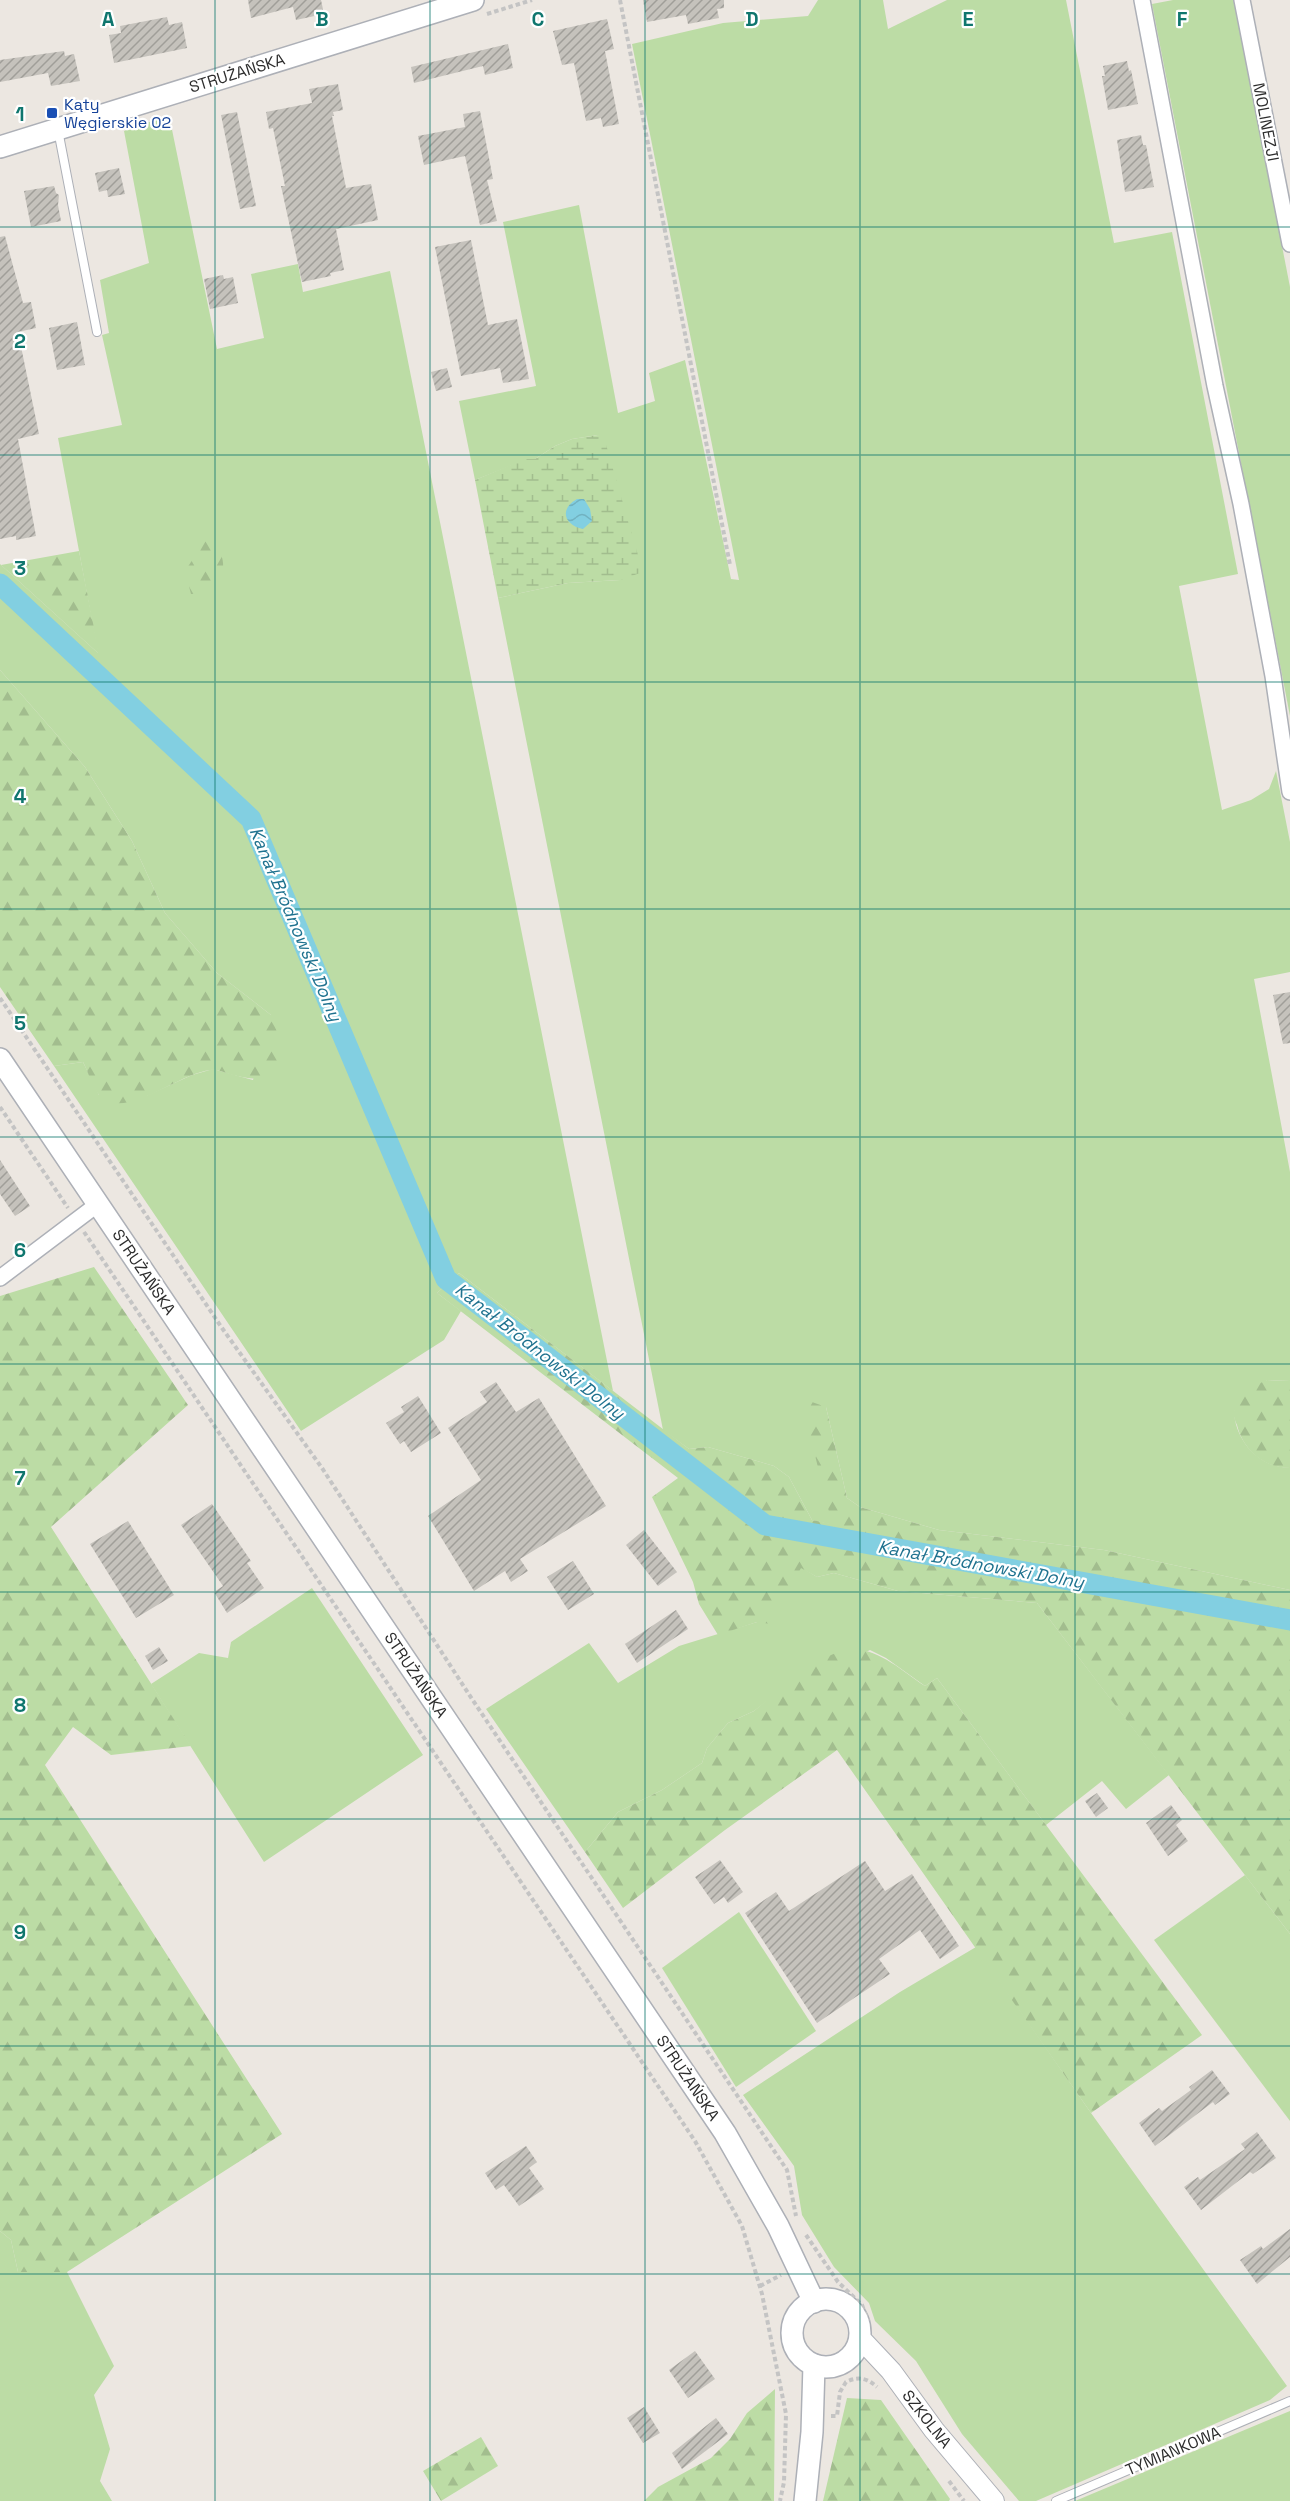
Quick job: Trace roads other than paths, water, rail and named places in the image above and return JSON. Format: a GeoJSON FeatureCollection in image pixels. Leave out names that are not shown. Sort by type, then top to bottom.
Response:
{"type":"FeatureCollection","features":[{"type":"Feature","properties":{"kind":"main road","name":"STRUŻAŃSKA"},"geometry":{"type":"LineString","coordinates":[[0,147],[473,0]]}},
{"type":"Feature","properties":{"kind":"main road","name":"STRUŻAŃSKA"},"geometry":{"type":"LineString","coordinates":[[0,1059],[725,2133],[778,2226],[814,2302]]}},
{"type":"Feature","properties":{"kind":"main road"},"geometry":{"type":"LineString","coordinates":[[833,2300],[846,2306],[854,2313],[859,2327],[865,2331],[856,2350],[848,2360],[839,2365],[825,2367],[814,2365],[801,2355],[794,2344],[795,2320],[800,2312],[814,2302],[833,2300]]}},
{"type":"Feature","properties":{"kind":"main road"},"geometry":{"type":"LineString","coordinates":[[805,2501],[813,2415],[814,2365]]}},
{"type":"Feature","properties":{"kind":"street"},"geometry":{"type":"LineString","coordinates":[[1142,0],[1215,386],[1241,504],[1273,676],[1290,792]]}},
{"type":"Feature","properties":{"kind":"street","name":"MOLINEZJI"},"geometry":{"type":"LineString","coordinates":[[1242,0],[1290,244]]}},
{"type":"Feature","properties":{"kind":"street"},"geometry":{"type":"LineString","coordinates":[[0,1278],[98,1204]]}},
{"type":"Feature","properties":{"kind":"street","name":"SZKOLNA"},"geometry":{"type":"LineString","coordinates":[[865,2331],[934,2430],[994,2501]]}},
{"type":"Feature","properties":{"kind":"lane"},"geometry":{"type":"LineString","coordinates":[[57,129],[97,332]]}},
{"type":"Feature","properties":{"kind":"lane","name":"TYMIANKOWA"},"geometry":{"type":"LineString","coordinates":[[1056,2501],[1290,2401]]}},
{"type":"Feature","properties":{"kind":"water"},"geometry":{"type":"Polygon","coordinates":[[[577,499],[584,499],[590,509],[592,521],[583,529],[572,524],[566,516],[568,507],[577,499]]]}},
{"type":"Feature","properties":{"kind":"waterway","name":"Kanał Bródnowski Dolny"},"geometry":{"type":"LineString","coordinates":[[0,584],[251,819],[446,1279],[765,1525],[1290,1620]]}},
{"type":"Feature","properties":{"kind":"place","name":"Kąty Węgierskie 02"},"geometry":{"type":"Point","coordinates":[52,113]}}]}
